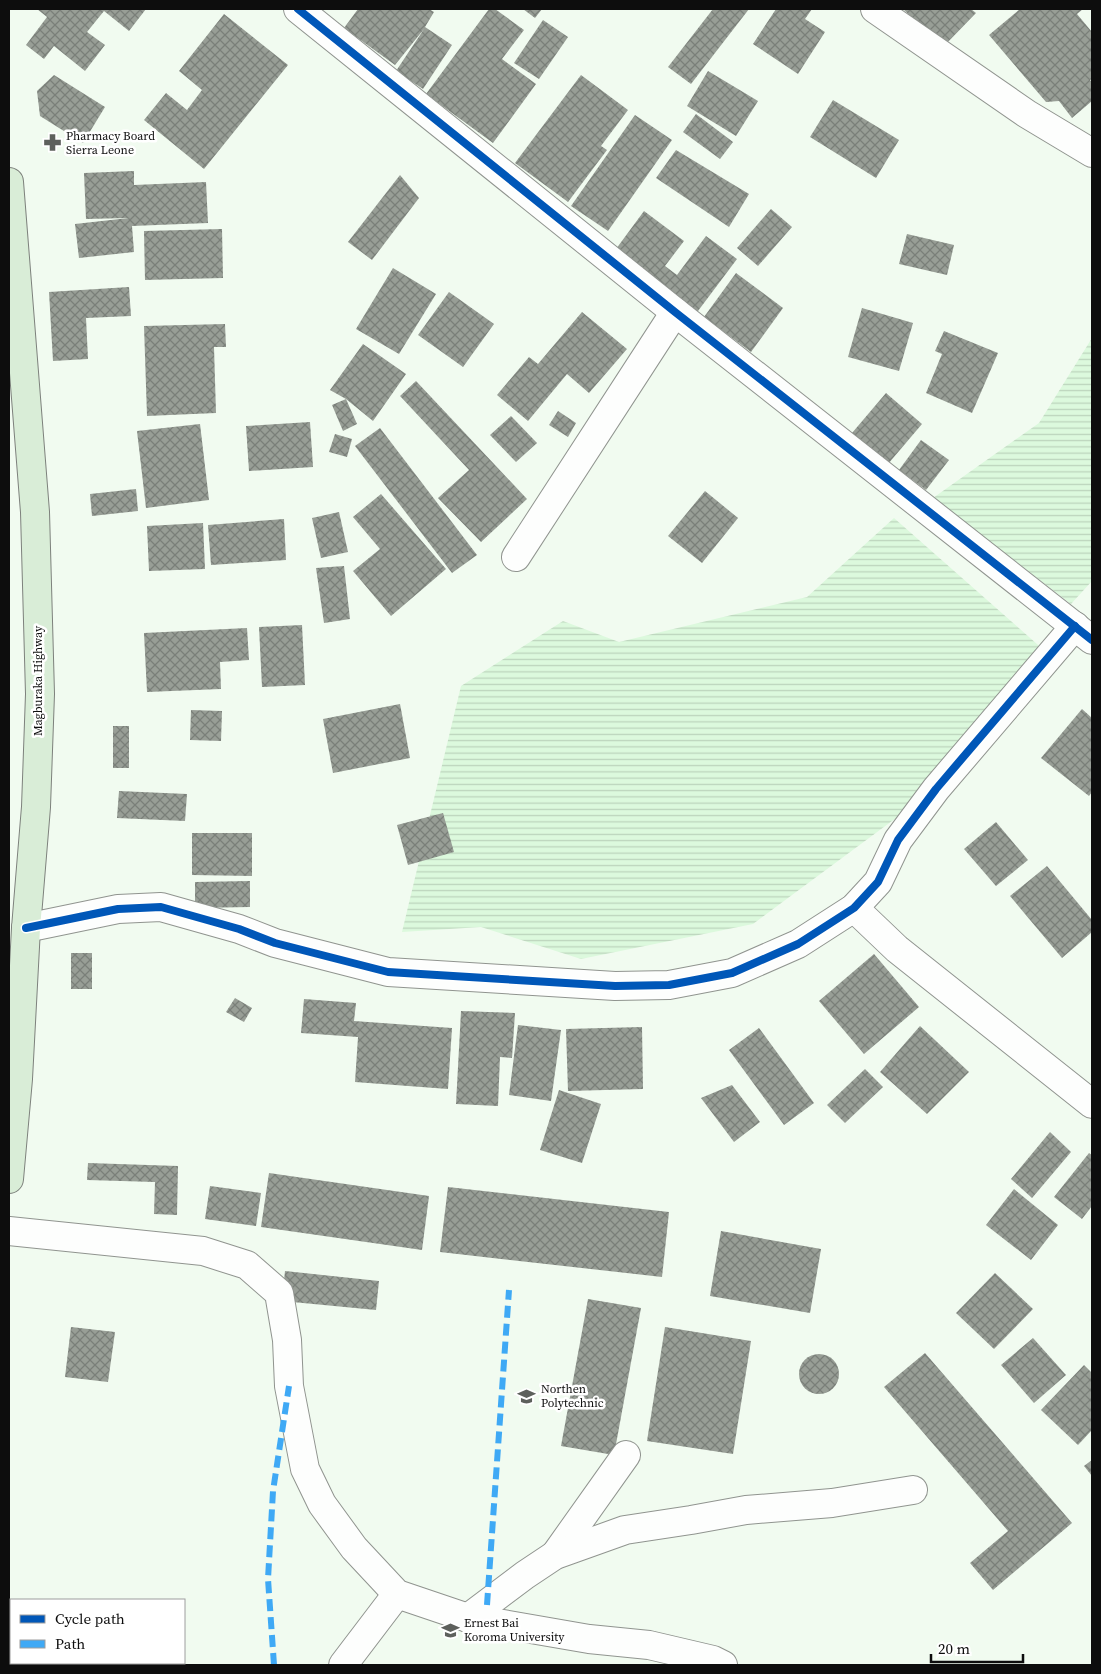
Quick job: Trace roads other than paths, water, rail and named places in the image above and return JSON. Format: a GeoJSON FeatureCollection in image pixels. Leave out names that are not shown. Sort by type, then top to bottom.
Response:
{"type":"FeatureCollection","features":[{"type":"Feature","properties":{"kind":"main road","name":"Magburaka Highway"},"geometry":{"type":"LineString","coordinates":[[9,182],[35,512],[40,694],[36,808],[26,928],[18,1079],[9,1180]]}},
{"type":"Feature","properties":{"kind":"street"},"geometry":{"type":"LineString","coordinates":[[26,928],[118,909],[161,907],[239,929],[276,943],[388,972],[615,986],[669,985],[732,973],[798,944],[854,908],[878,882],[898,840],[936,789],[1084,633],[676,312],[298,9]]}},
{"type":"Feature","properties":{"kind":"street"},"geometry":{"type":"LineString","coordinates":[[875,9],[1027,114],[1092,153]]}},
{"type":"Feature","properties":{"kind":"street"},"geometry":{"type":"LineString","coordinates":[[516,556],[676,312]]}},
{"type":"Feature","properties":{"kind":"street"},"geometry":{"type":"LineString","coordinates":[[854,908],[897,949],[1092,1104]]}},
{"type":"Feature","properties":{"kind":"street"},"geometry":{"type":"LineString","coordinates":[[9,1231],[203,1251],[247,1265],[279,1293],[287,1340],[289,1386],[305,1469],[322,1504],[349,1541],[397,1594],[468,1618],[589,1638],[649,1645],[713,1660],[723,1665]]}},
{"type":"Feature","properties":{"kind":"street"},"geometry":{"type":"LineString","coordinates":[[555,1555],[626,1456]]}},
{"type":"Feature","properties":{"kind":"street"},"geometry":{"type":"LineString","coordinates":[[468,1618],[555,1555],[625,1530],[746,1510],[832,1503],[913,1490]]}},
{"type":"Feature","properties":{"kind":"street"},"geometry":{"type":"LineString","coordinates":[[343,1665],[397,1594]]}},
{"type":"Feature","properties":{"kind":"place","name":"Pharmacy Board Sierra Leone"},"geometry":{"type":"Point","coordinates":[52,143]}},
{"type":"Feature","properties":{"kind":"place","name":"Northen Polytechnic"},"geometry":{"type":"Point","coordinates":[527,1396]}},
{"type":"Feature","properties":{"kind":"place","name":"Ernest Bai Koroma University"},"geometry":{"type":"Point","coordinates":[450,1630]}}]}
